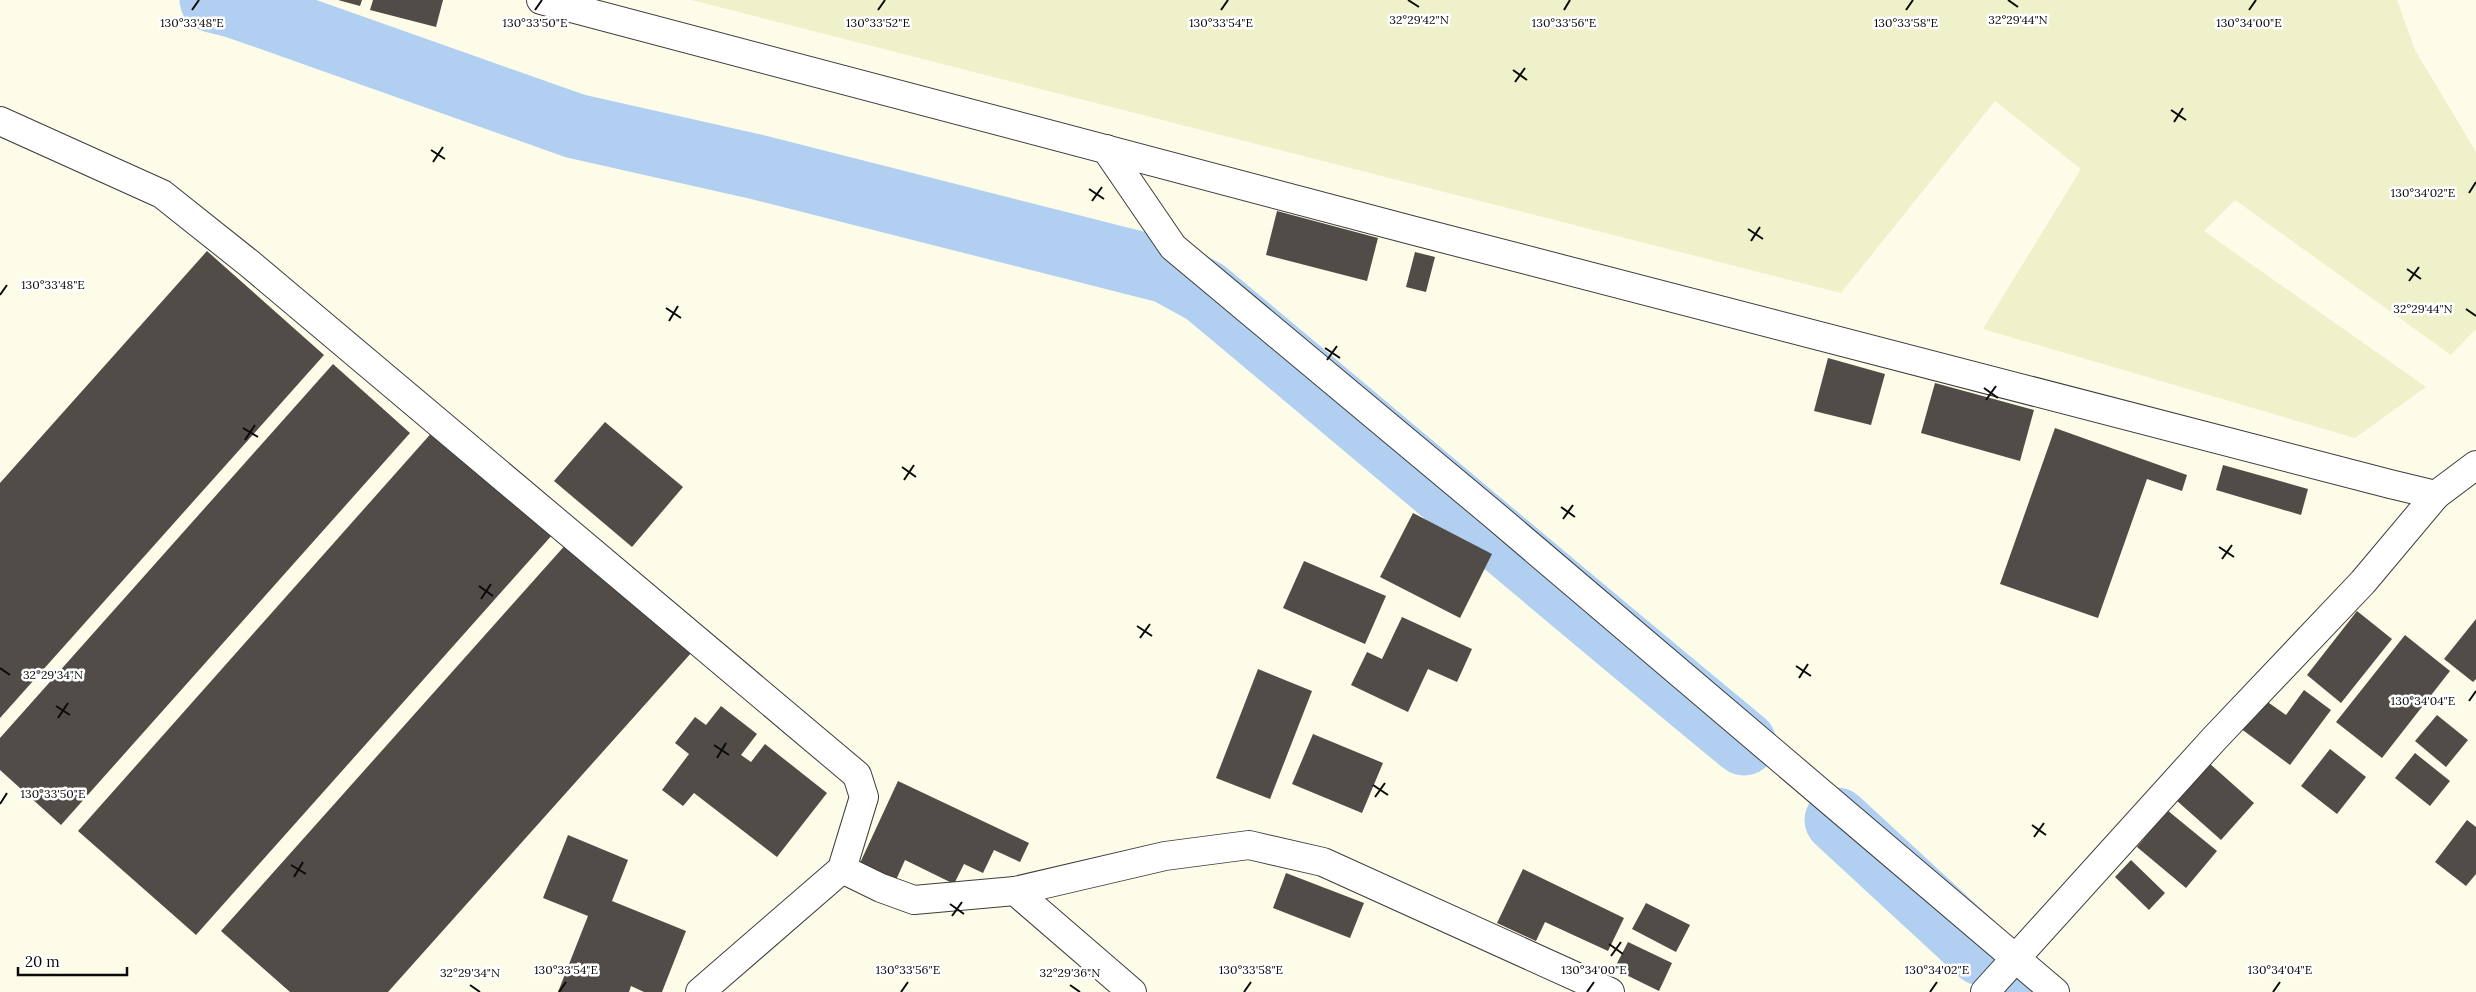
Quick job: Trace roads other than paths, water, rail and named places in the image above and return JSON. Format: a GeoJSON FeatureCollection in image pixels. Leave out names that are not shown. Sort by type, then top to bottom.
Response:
{"type":"FeatureCollection","features":[{"type":"Feature","properties":{"kind":"street"},"geometry":{"type":"LineString","coordinates":[[542,0],[2332,470],[2436,494]]}},
{"type":"Feature","properties":{"kind":"street"},"geometry":{"type":"LineString","coordinates":[[0,120],[162,194],[250,264],[857,775],[864,797],[842,869],[700,992]]}},
{"type":"Feature","properties":{"kind":"street"},"geometry":{"type":"LineString","coordinates":[[1106,149],[1173,247],[1494,515],[2015,960],[2055,992]]}},
{"type":"Feature","properties":{"kind":"street"},"geometry":{"type":"LineString","coordinates":[[1985,992],[2214,739],[2363,582],[2436,494],[2476,465]]}},
{"type":"Feature","properties":{"kind":"street"},"geometry":{"type":"LineString","coordinates":[[842,869],[881,888],[914,900],[1015,891],[1165,856],[1249,845],[1323,862],[1610,992]]}},
{"type":"Feature","properties":{"kind":"street"},"geometry":{"type":"LineString","coordinates":[[1015,891],[1132,992]]}},
{"type":"Feature","properties":{"kind":"waterway"},"geometry":{"type":"LineString","coordinates":[[212,0],[236,6],[575,126],[757,167],[1167,271],[1205,292],[1744,743]]}},
{"type":"Feature","properties":{"kind":"waterway"},"geometry":{"type":"LineString","coordinates":[[1837,820],[1981,953]]}},
{"type":"Feature","properties":{"kind":"waterway"},"geometry":{"type":"LineString","coordinates":[[2007,976],[2025,992]]}}]}
